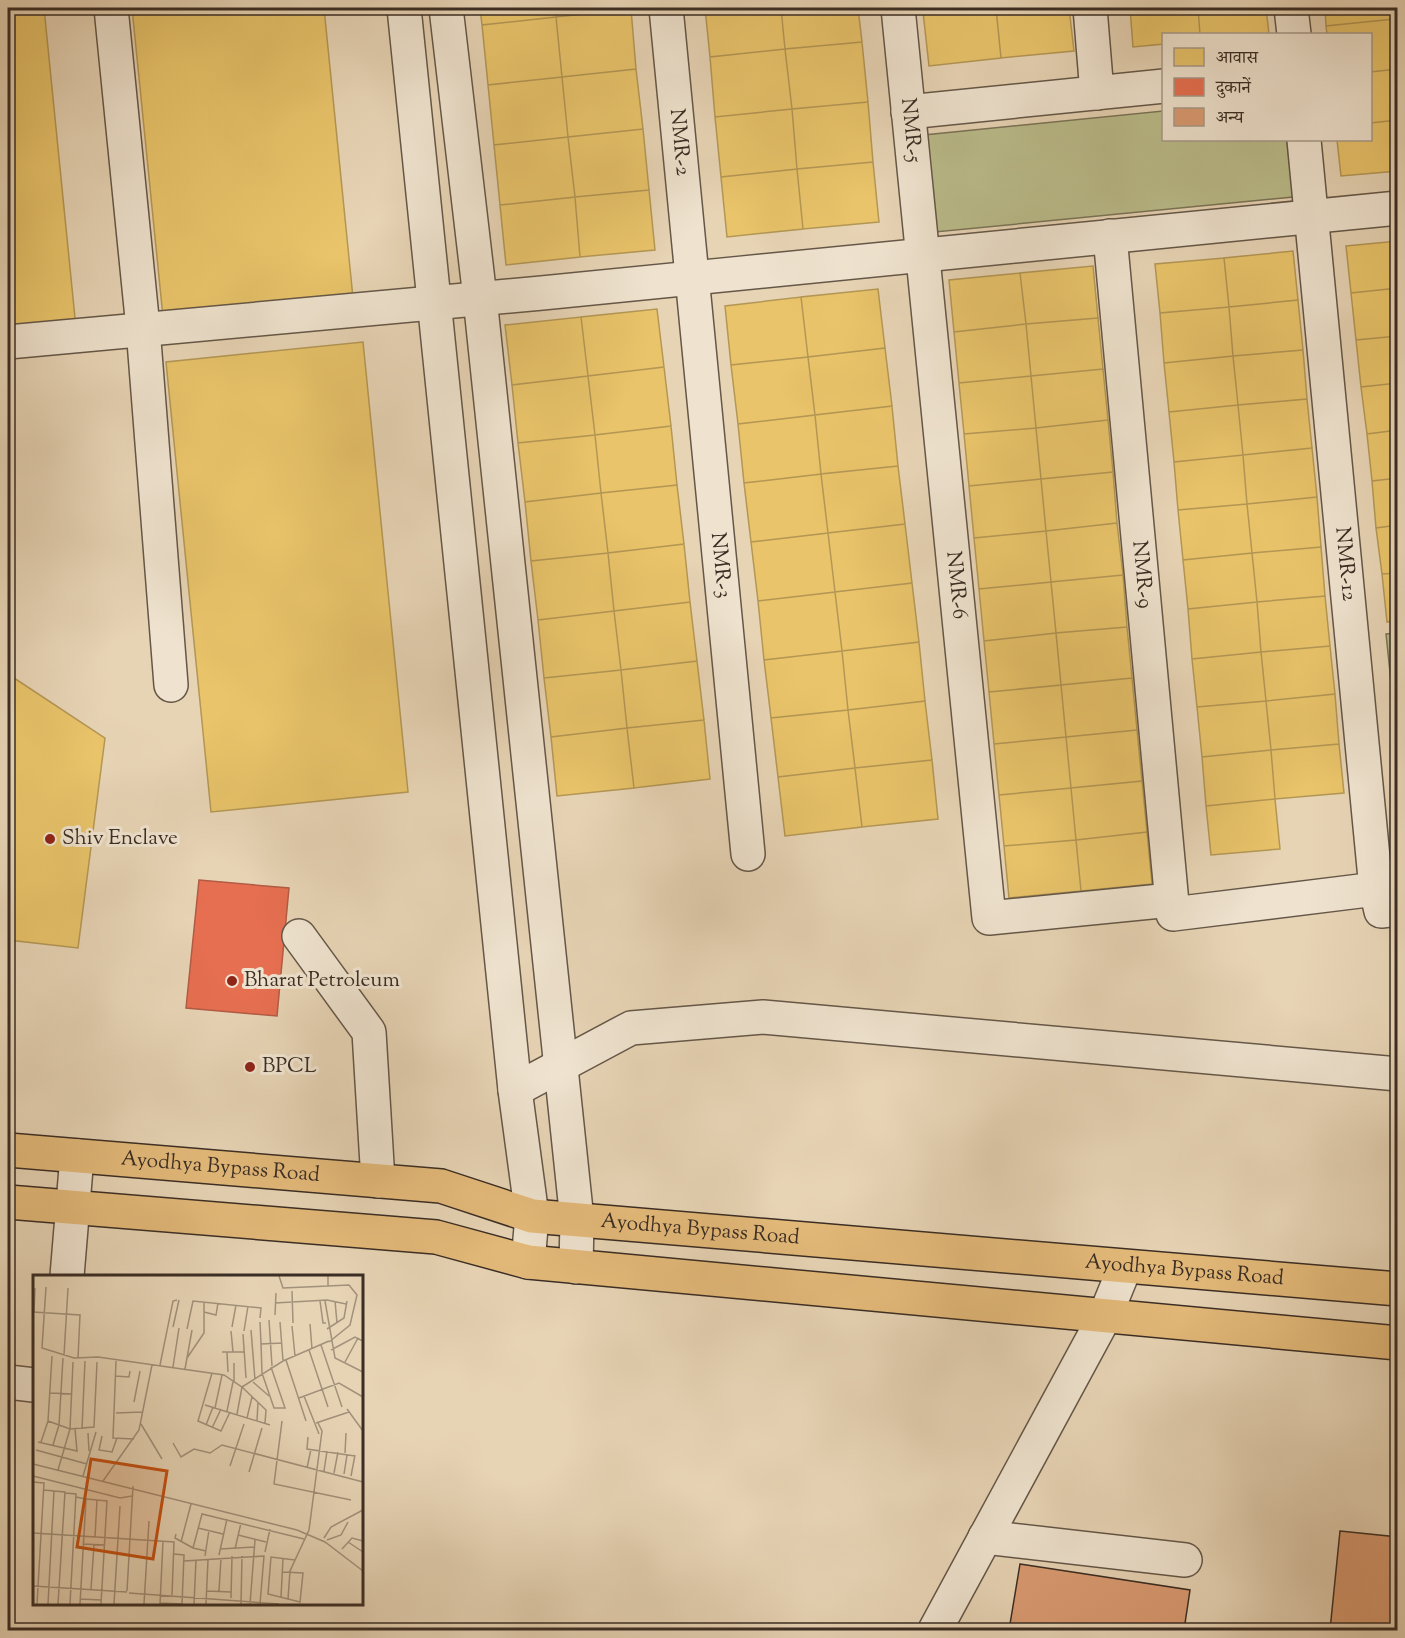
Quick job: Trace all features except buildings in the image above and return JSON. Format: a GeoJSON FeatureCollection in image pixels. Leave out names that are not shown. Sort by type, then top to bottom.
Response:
{"type":"FeatureCollection","features":[{"type":"Feature","properties":{"kind":"main road","name":"Ayodhya Bypass Road"},"geometry":{"type":"LineString","coordinates":[[8,1150],[441,1186],[532,1216],[1398,1289]]}},
{"type":"Feature","properties":{"kind":"main road"},"geometry":{"type":"LineString","coordinates":[[8,1202],[436,1237],[528,1262],[1398,1343]]}},
{"type":"Feature","properties":{"kind":"street"},"geometry":{"type":"LineString","coordinates":[[111,8],[142,328],[171,685]]}},
{"type":"Feature","properties":{"kind":"street"},"geometry":{"type":"LineString","coordinates":[[404,8],[515,1090],[532,1216],[528,1262]]}},
{"type":"Feature","properties":{"kind":"street"},"geometry":{"type":"LineString","coordinates":[[446,8],[480,298],[577,1220],[576,1266]]}},
{"type":"Feature","properties":{"kind":"street","name":"NMR-2"},"geometry":{"type":"LineString","coordinates":[[666,8],[692,277]]}},
{"type":"Feature","properties":{"kind":"street","name":"NMR-5"},"geometry":{"type":"LineString","coordinates":[[898,8],[922,254]]}},
{"type":"Feature","properties":{"kind":"street"},"geometry":{"type":"LineString","coordinates":[[1090,8],[1097,93]]}},
{"type":"Feature","properties":{"kind":"street"},"geometry":{"type":"LineString","coordinates":[[1292,8],[1294,33]]}},
{"type":"Feature","properties":{"kind":"street"},"geometry":{"type":"LineString","coordinates":[[908,112],[1162,86]]}},
{"type":"Feature","properties":{"kind":"street","name":"NMR-12"},"geometry":{"type":"LineString","coordinates":[[1304,141],[1385,903]]}},
{"type":"Feature","properties":{"kind":"street"},"geometry":{"type":"LineString","coordinates":[[8,342],[1398,208]]}},
{"type":"Feature","properties":{"kind":"street","name":"NMR-9"},"geometry":{"type":"LineString","coordinates":[[1110,236],[1172,907]]}},
{"type":"Feature","properties":{"kind":"street","name":"NMR-6"},"geometry":{"type":"LineString","coordinates":[[922,254],[989,918],[1172,907]]}},
{"type":"Feature","properties":{"kind":"street","name":"NMR-3"},"geometry":{"type":"LineString","coordinates":[[692,277],[747,854]]}},
{"type":"Feature","properties":{"kind":"street"},"geometry":{"type":"LineString","coordinates":[[1172,907],[1385,903]]}},
{"type":"Feature","properties":{"kind":"street"},"geometry":{"type":"LineString","coordinates":[[299,936],[369,1032],[378,1180]]}},
{"type":"Feature","properties":{"kind":"street"},"geometry":{"type":"LineString","coordinates":[[515,1090],[631,1028],[763,1017],[1398,1074]]}},
{"type":"Feature","properties":{"kind":"street"},"geometry":{"type":"LineString","coordinates":[[67,1275],[77,1156]]}},
{"type":"Feature","properties":{"kind":"street"},"geometry":{"type":"LineString","coordinates":[[935,1630],[1105,1316],[1125,1267]]}},
{"type":"Feature","properties":{"kind":"street"},"geometry":{"type":"LineString","coordinates":[[8,1382],[33,1385]]}},
{"type":"Feature","properties":{"kind":"street"},"geometry":{"type":"LineString","coordinates":[[985,1537],[1185,1560]]}},
{"type":"Feature","properties":{"kind":"green space"},"geometry":{"type":"Polygon","coordinates":[[[1162,111],[1162,141],[1287,141],[1293,197],[935,232],[924,135],[1162,111]]]}},
{"type":"Feature","properties":{"kind":"green space"},"geometry":{"type":"Polygon","coordinates":[[[1398,633],[1397,739],[1386,634],[1398,633]]]}},
{"type":"Feature","properties":{"kind":"place","name":"Shiv Enclave"},"geometry":{"type":"Point","coordinates":[50,839]}},
{"type":"Feature","properties":{"kind":"place","name":"Bharat Petroleum"},"geometry":{"type":"Point","coordinates":[232,981]}},
{"type":"Feature","properties":{"kind":"place","name":"BPCL"},"geometry":{"type":"Point","coordinates":[250,1067]}}]}
